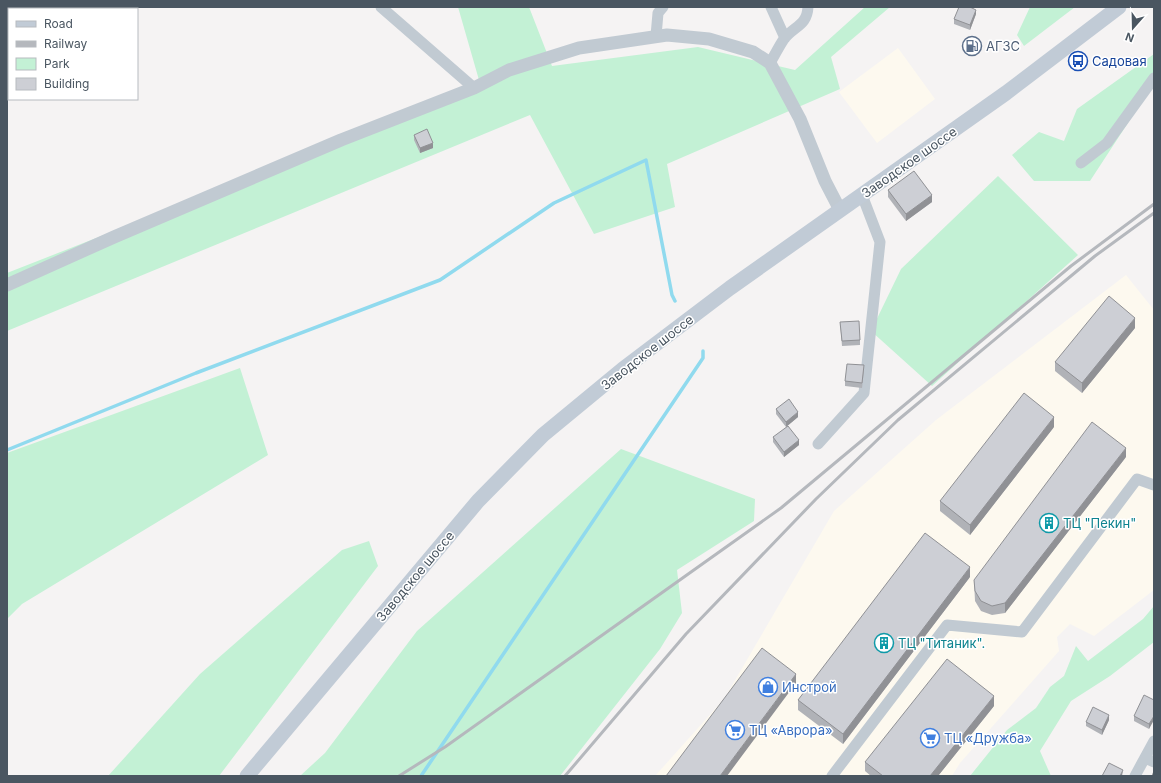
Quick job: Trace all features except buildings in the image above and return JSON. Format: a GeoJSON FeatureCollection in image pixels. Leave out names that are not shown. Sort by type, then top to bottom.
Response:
{"type":"FeatureCollection","features":[{"type":"Feature","properties":{"kind":"main road","name":"Заводское шоссе"},"geometry":{"type":"LineString","coordinates":[[247,776],[478,501],[543,435],[623,369],[717,298],[1006,93],[1119,7]]}},
{"type":"Feature","properties":{"kind":"street"},"geometry":{"type":"LineString","coordinates":[[381,7],[474,88]]}},
{"type":"Feature","properties":{"kind":"street"},"geometry":{"type":"LineString","coordinates":[[656,36],[658,13],[663,7]]}},
{"type":"Feature","properties":{"kind":"street"},"geometry":{"type":"LineString","coordinates":[[772,7],[785,38]]}},
{"type":"Feature","properties":{"kind":"street"},"geometry":{"type":"LineString","coordinates":[[770,63],[785,38],[799,27],[807,15],[808,7]]}},
{"type":"Feature","properties":{"kind":"street"},"geometry":{"type":"LineString","coordinates":[[7,285],[114,237],[341,140],[474,88],[509,70],[579,48],[667,35],[709,39],[753,52],[770,63],[800,119],[825,181],[840,210]]}},
{"type":"Feature","properties":{"kind":"street"},"geometry":{"type":"LineString","coordinates":[[1081,163],[1107,144],[1154,78]]}},
{"type":"Feature","properties":{"kind":"street"},"geometry":{"type":"LineString","coordinates":[[818,444],[864,393],[880,242],[862,195]]}},
{"type":"Feature","properties":{"kind":"street"},"geometry":{"type":"LineString","coordinates":[[832,776],[947,625],[1022,632],[1137,478],[1154,485]]}},
{"type":"Feature","properties":{"kind":"street"},"geometry":{"type":"LineString","coordinates":[[1135,776],[1149,760],[1154,741]]}},
{"type":"Feature","properties":{"kind":"shaded area"},"geometry":{"type":"Polygon","coordinates":[[[898,48],[935,99],[877,143],[839,92],[898,48]]]}},
{"type":"Feature","properties":{"kind":"shaded area"},"geometry":{"type":"Polygon","coordinates":[[[1126,275],[1154,310],[1154,590],[1094,636],[1070,624],[1057,637],[1059,651],[960,763],[952,776],[655,776],[724,699],[834,511],[936,420],[1126,275]]]}},
{"type":"Feature","properties":{"kind":"green space"},"geometry":{"type":"Polygon","coordinates":[[[458,7],[529,7],[552,66],[698,47],[795,70],[865,7],[890,7],[831,57],[840,89],[667,164],[675,207],[594,234],[530,115],[7,331],[7,273],[481,87],[458,7]]]}},
{"type":"Feature","properties":{"kind":"green space"},"geometry":{"type":"Polygon","coordinates":[[[1030,7],[1075,7],[1024,46],[1017,35],[1030,7]]]}},
{"type":"Feature","properties":{"kind":"green space"},"geometry":{"type":"Polygon","coordinates":[[[1154,54],[1154,83],[1090,181],[1034,181],[1012,155],[1039,132],[1064,141],[1077,109],[1154,54]]]}},
{"type":"Feature","properties":{"kind":"green space"},"geometry":{"type":"Polygon","coordinates":[[[998,176],[1078,255],[932,386],[871,331],[901,269],[998,176]]]}},
{"type":"Feature","properties":{"kind":"green space"},"geometry":{"type":"Polygon","coordinates":[[[240,368],[268,455],[22,604],[7,619],[7,453],[240,368]]]}},
{"type":"Feature","properties":{"kind":"green space"},"geometry":{"type":"Polygon","coordinates":[[[621,449],[755,499],[754,521],[677,570],[682,613],[660,649],[560,776],[300,776],[325,753],[417,631],[621,449]]]}},
{"type":"Feature","properties":{"kind":"green space"},"geometry":{"type":"Polygon","coordinates":[[[369,541],[378,566],[219,776],[108,776],[200,674],[342,550],[369,541]]]}},
{"type":"Feature","properties":{"kind":"green space"},"geometry":{"type":"Polygon","coordinates":[[[1154,606],[1154,642],[1110,676],[1071,701],[1040,751],[1051,776],[970,776],[1007,730],[1036,708],[1050,687],[1064,676],[1076,646],[1088,661],[1143,619],[1154,606]]]}},
{"type":"Feature","properties":{"kind":"waterway"},"geometry":{"type":"LineString","coordinates":[[7,450],[196,373],[440,280],[554,203],[646,160],[672,295],[675,301]]}},
{"type":"Feature","properties":{"kind":"waterway"},"geometry":{"type":"LineString","coordinates":[[421,776],[703,358],[703,351]]}},
{"type":"Feature","properties":{"kind":"railway"},"geometry":{"type":"LineString","coordinates":[[399,776],[445,747],[781,508],[1071,266],[1154,204]]}},
{"type":"Feature","properties":{"kind":"railway"},"geometry":{"type":"LineString","coordinates":[[565,776],[686,634],[816,499],[898,420],[1095,256],[1154,213]]}},
{"type":"Feature","properties":{"kind":"place","name":"АГЗС"},"geometry":{"type":"Point","coordinates":[972,46]}},
{"type":"Feature","properties":{"kind":"place","name":"Садовая"},"geometry":{"type":"Point","coordinates":[1078,61]}},
{"type":"Feature","properties":{"kind":"place","name":"ТЦ \"Пекин\""},"geometry":{"type":"Point","coordinates":[1049,523]}},
{"type":"Feature","properties":{"kind":"place","name":"ТЦ \"Титаник\"."},"geometry":{"type":"Point","coordinates":[884,643]}},
{"type":"Feature","properties":{"kind":"place","name":"Инстрой"},"geometry":{"type":"Point","coordinates":[768,687]}},
{"type":"Feature","properties":{"kind":"place","name":"ТЦ «Аврора»"},"geometry":{"type":"Point","coordinates":[735,730]}},
{"type":"Feature","properties":{"kind":"place","name":"ТЦ «Дружба»"},"geometry":{"type":"Point","coordinates":[930,738]}}]}
